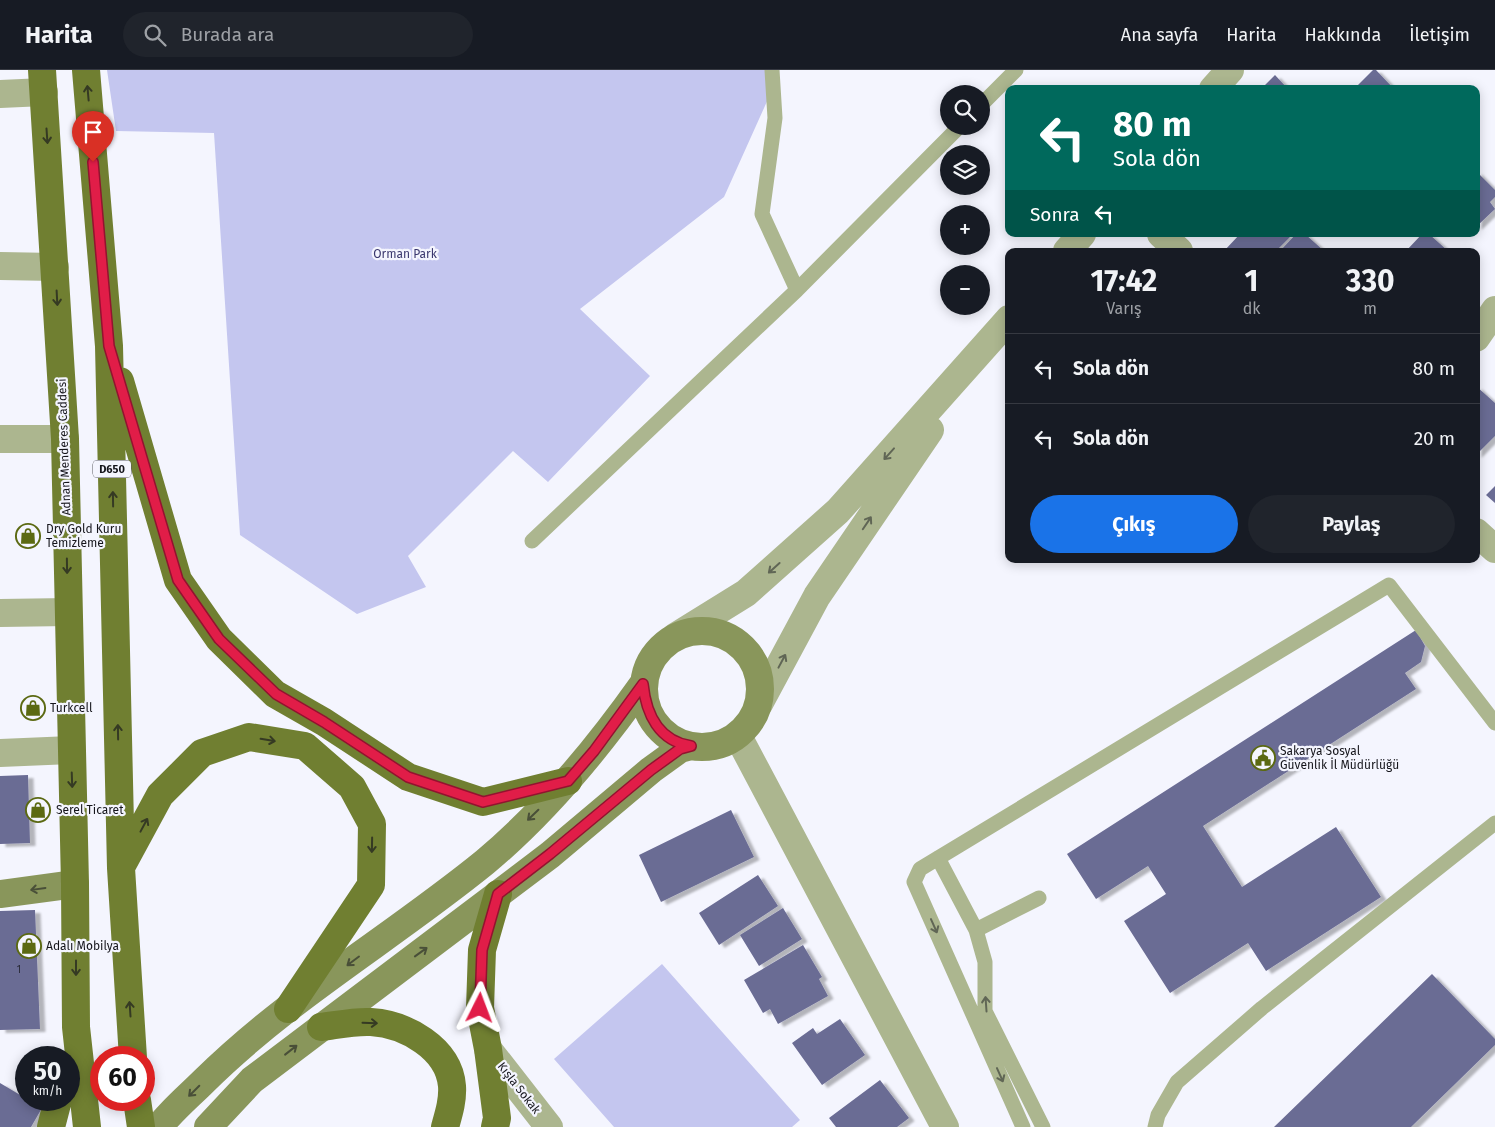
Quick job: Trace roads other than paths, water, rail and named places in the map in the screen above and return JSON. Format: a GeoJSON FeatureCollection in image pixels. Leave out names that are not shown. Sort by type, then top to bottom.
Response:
{"type":"FeatureCollection","features":[{"type":"Feature","properties":{"kind":"main road","name":"D650"},"geometry":{"type":"LineString","coordinates":[[86,70],[109,346],[121,868],[132,1046]]}},
{"type":"Feature","properties":{"kind":"main road","name":"Adnan Menderes Caddesi"},"geometry":{"type":"LineString","coordinates":[[43,81],[56,267],[65,439],[75,884],[76,1027]]}},
{"type":"Feature","properties":{"kind":"main road"},"geometry":{"type":"LineString","coordinates":[[109,346],[178,580],[219,639],[276,694],[324,722],[408,777],[483,802],[568,781]]}},
{"type":"Feature","properties":{"kind":"main road"},"geometry":{"type":"LineString","coordinates":[[693,631],[712,631],[730,638],[746,650],[756,666],[761,685],[759,704],[751,722],[738,736],[720,745],[702,748],[682,745],[666,736],[653,721],[645,704],[643,684],[648,665],[659,649],[675,637],[693,631]]}},
{"type":"Feature","properties":{"kind":"main road"},"geometry":{"type":"LineString","coordinates":[[159,1127],[228,1057],[288,1009],[485,861],[568,781],[594,751],[643,684]]}},
{"type":"Feature","properties":{"kind":"main road"},"geometry":{"type":"LineString","coordinates":[[121,868],[160,795],[202,753],[249,737],[305,746],[352,787],[372,824],[371,885],[288,1009]]}},
{"type":"Feature","properties":{"kind":"main road"},"geometry":{"type":"LineString","coordinates":[[208,1127],[252,1080],[550,854],[651,770],[680,749],[691,746]]}},
{"type":"Feature","properties":{"kind":"main road"},"geometry":{"type":"LineString","coordinates":[[0,894],[75,884]]}},
{"type":"Feature","properties":{"kind":"main road"},"geometry":{"type":"LineString","coordinates":[[495,1127],[497,1118],[488,1049],[480,1008],[482,950],[498,894]]}},
{"type":"Feature","properties":{"kind":"main road"},"geometry":{"type":"LineString","coordinates":[[321,1027],[371,1022],[403,1028],[430,1046],[445,1063],[452,1084],[452,1105],[445,1127]]}},
{"type":"Feature","properties":{"kind":"main road"},"geometry":{"type":"LineString","coordinates":[[72,1046],[76,1027]]}},
{"type":"Feature","properties":{"kind":"main road"},"geometry":{"type":"LineString","coordinates":[[76,1027],[87,1127]]}},
{"type":"Feature","properties":{"kind":"main road"},"geometry":{"type":"LineString","coordinates":[[51,1127],[55,1111]]}},
{"type":"Feature","properties":{"kind":"main road"},"geometry":{"type":"LineString","coordinates":[[139,1111],[141,1127]]}},
{"type":"Feature","properties":{"kind":"street"},"geometry":{"type":"LineString","coordinates":[[1217,85],[1230,70]]}},
{"type":"Feature","properties":{"kind":"street"},"geometry":{"type":"LineString","coordinates":[[0,94],[43,81]]}},
{"type":"Feature","properties":{"kind":"street"},"geometry":{"type":"LineString","coordinates":[[1070,248],[1079,237]]}},
{"type":"Feature","properties":{"kind":"street"},"geometry":{"type":"LineString","coordinates":[[1164,237],[1176,248]]}},
{"type":"Feature","properties":{"kind":"street"},"geometry":{"type":"LineString","coordinates":[[0,266],[56,267]]}},
{"type":"Feature","properties":{"kind":"street"},"geometry":{"type":"LineString","coordinates":[[1480,332],[1495,310]]}},
{"type":"Feature","properties":{"kind":"street"},"geometry":{"type":"LineString","coordinates":[[675,637],[746,593],[838,511],[1000,329]]}},
{"type":"Feature","properties":{"kind":"street"},"geometry":{"type":"LineString","coordinates":[[759,704],[817,596],[1000,329]]}},
{"type":"Feature","properties":{"kind":"street"},"geometry":{"type":"LineString","coordinates":[[0,439],[65,439]]}},
{"type":"Feature","properties":{"kind":"street"},"geometry":{"type":"LineString","coordinates":[[1480,536],[1495,549]]}},
{"type":"Feature","properties":{"kind":"street"},"geometry":{"type":"LineString","coordinates":[[0,613],[68,612]]}},
{"type":"Feature","properties":{"kind":"street"},"geometry":{"type":"LineString","coordinates":[[738,736],[945,1127]]}},
{"type":"Feature","properties":{"kind":"street"},"geometry":{"type":"LineString","coordinates":[[0,753],[71,750]]}},
{"type":"Feature","properties":{"kind":"street","name":"Kışla Sokak"},"geometry":{"type":"LineString","coordinates":[[488,1049],[549,1127]]}},
{"type":"Feature","properties":{"kind":"lane"},"geometry":{"type":"LineString","coordinates":[[772,70],[775,118],[762,214],[797,290]]}},
{"type":"Feature","properties":{"kind":"lane"},"geometry":{"type":"LineString","coordinates":[[990,96],[1016,70]]}},
{"type":"Feature","properties":{"kind":"lane"},"geometry":{"type":"LineString","coordinates":[[532,541],[797,290],[951,135]]}},
{"type":"Feature","properties":{"kind":"lane"},"geometry":{"type":"LineString","coordinates":[[1023,1127],[914,882],[920,869],[1389,585],[1495,723]]}},
{"type":"Feature","properties":{"kind":"lane"},"geometry":{"type":"LineString","coordinates":[[1155,1127],[1158,1116],[1177,1082],[1262,1008],[1495,823]]}},
{"type":"Feature","properties":{"kind":"lane"},"geometry":{"type":"LineString","coordinates":[[938,858],[976,930],[984,962],[985,1011],[1043,1127]]}},
{"type":"Feature","properties":{"kind":"lane"},"geometry":{"type":"LineString","coordinates":[[976,930],[1039,898]]}},
{"type":"Feature","properties":{"kind":"place","name":"Dry Gold Kuru Temizleme"},"geometry":{"type":"Point","coordinates":[28,536]}},
{"type":"Feature","properties":{"kind":"place","name":"Turkcell"},"geometry":{"type":"Point","coordinates":[33,708]}},
{"type":"Feature","properties":{"kind":"place","name":"Sakarya Sosyal Güvenlik İl Müdürlüğü"},"geometry":{"type":"Point","coordinates":[1263,758]}},
{"type":"Feature","properties":{"kind":"place","name":"Serel Ticaret"},"geometry":{"type":"Point","coordinates":[38,810]}},
{"type":"Feature","properties":{"kind":"place","name":"Adalı Mobilya"},"geometry":{"type":"Point","coordinates":[29,946]}},
{"type":"Feature","properties":{"kind":"park label","name":"Orman Park"},"geometry":{"type":"Point","coordinates":[405,254]}}]}
